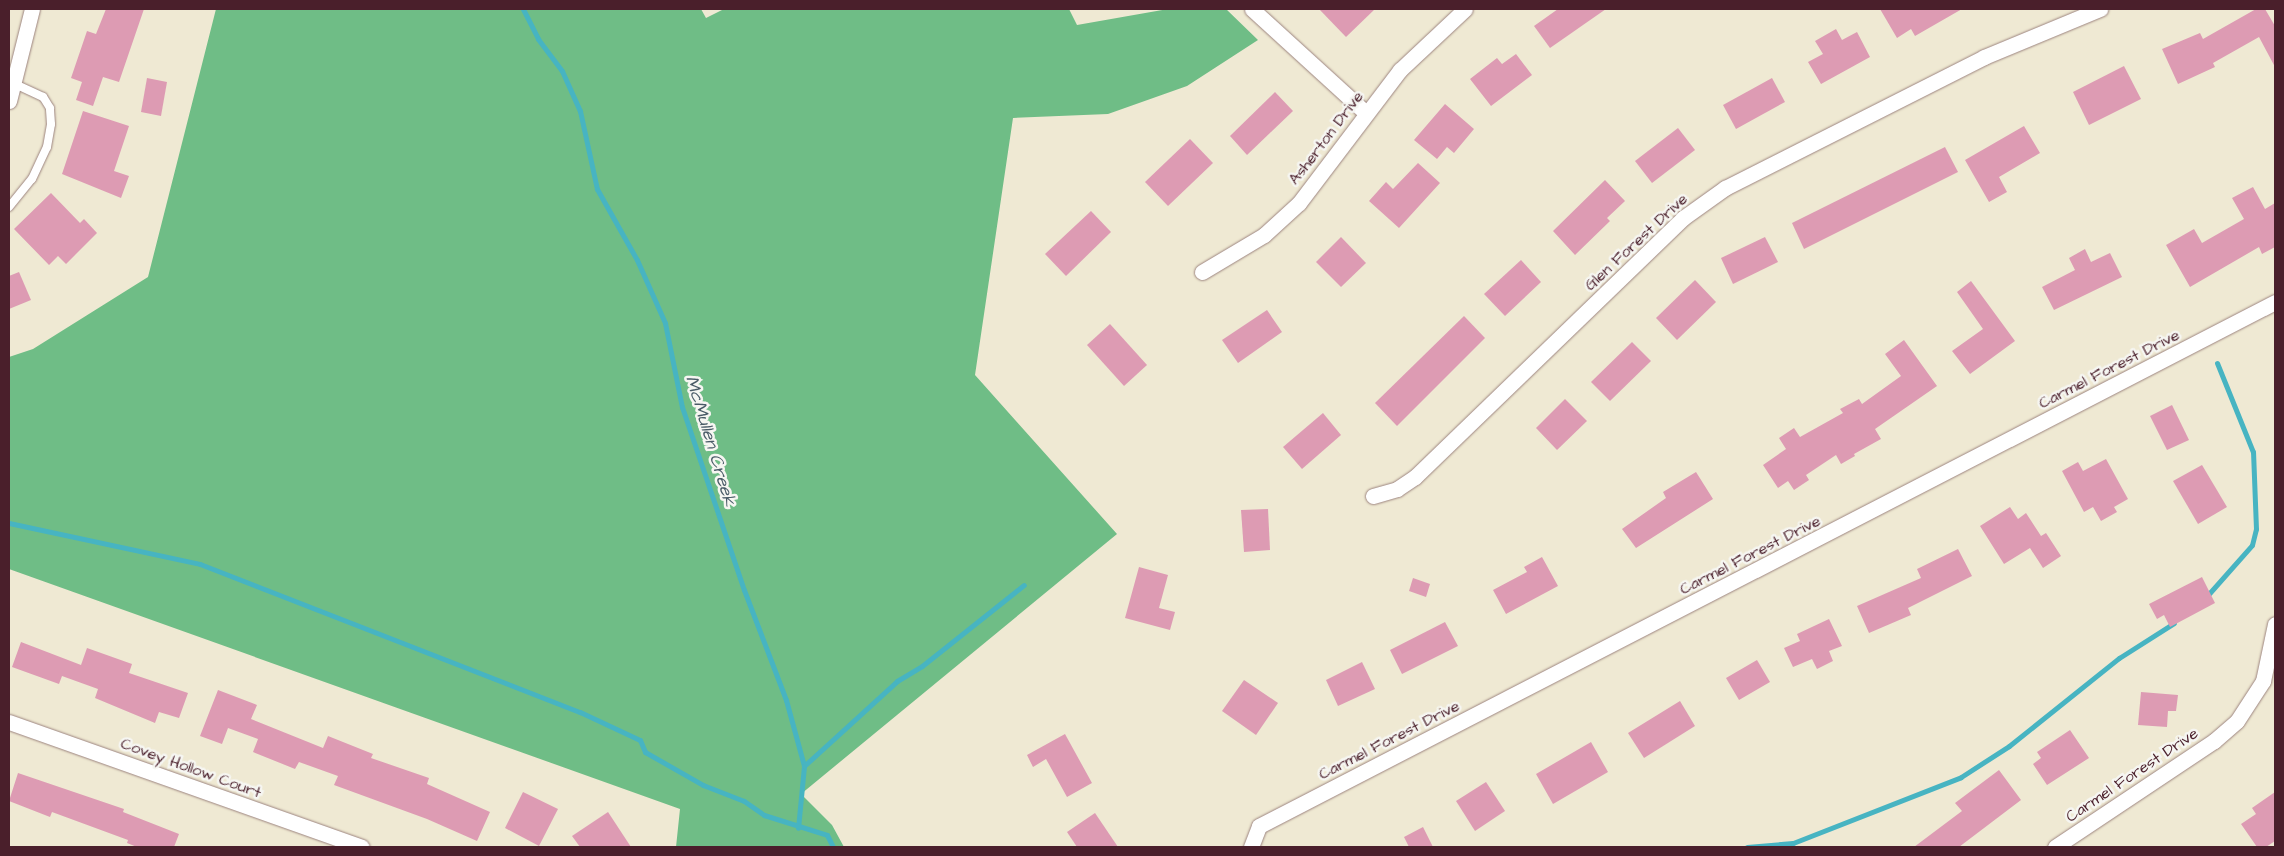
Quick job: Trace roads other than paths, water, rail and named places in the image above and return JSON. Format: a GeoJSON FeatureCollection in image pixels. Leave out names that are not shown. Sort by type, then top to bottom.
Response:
{"type":"FeatureCollection","features":[{"type":"Feature","properties":{"kind":"street"},"geometry":{"type":"LineString","coordinates":[[9,101],[32,9]]}},
{"type":"Feature","properties":{"kind":"street"},"geometry":{"type":"LineString","coordinates":[[1252,9],[1366,113]]}},
{"type":"Feature","properties":{"kind":"street","name":"Asherton Drive"},"geometry":{"type":"LineString","coordinates":[[1202,272],[1264,235],[1300,203],[1366,113],[1415,54],[1464,9]]}},
{"type":"Feature","properties":{"kind":"street","name":"Glen Forest Drive"},"geometry":{"type":"LineString","coordinates":[[1373,496],[1397,489],[1415,477],[1682,218],[1725,188],[1984,57],[2100,9]]}},
{"type":"Feature","properties":{"kind":"street","name":"Carmel Forest Drive"},"geometry":{"type":"LineString","coordinates":[[1251,847],[1259,826],[2275,302]]}},
{"type":"Feature","properties":{"kind":"street","name":"Carmel Forest Drive"},"geometry":{"type":"LineString","coordinates":[[2055,847],[2214,741],[2237,722],[2263,681],[2275,624]]}},
{"type":"Feature","properties":{"kind":"street","name":"Covey Hollow Court"},"geometry":{"type":"LineString","coordinates":[[9,722],[362,847]]}},
{"type":"Feature","properties":{"kind":"lane"},"geometry":{"type":"LineString","coordinates":[[9,207],[32,179],[47,147],[51,124],[50,108],[43,97],[13,83]]}},
{"type":"Feature","properties":{"kind":"waterway","name":"McMullen Creek"},"geometry":{"type":"LineString","coordinates":[[523,9],[538,39],[562,71],[580,111],[597,189],[637,260],[665,323],[682,407],[744,590],[786,700],[804,766],[798,828]]}},
{"type":"Feature","properties":{"kind":"waterway"},"geometry":{"type":"LineString","coordinates":[[2206,597],[2252,545],[2256,529],[2253,452],[2217,363]]}},
{"type":"Feature","properties":{"kind":"waterway"},"geometry":{"type":"LineString","coordinates":[[9,523],[200,564],[580,712],[640,740],[645,752],[703,785],[744,801],[764,815],[827,835],[833,847]]}},
{"type":"Feature","properties":{"kind":"waterway"},"geometry":{"type":"LineString","coordinates":[[804,766],[897,681],[922,666],[1024,585]]}},
{"type":"Feature","properties":{"kind":"waterway"},"geometry":{"type":"LineString","coordinates":[[1747,847],[1793,843],[1961,777],[2009,746],[2119,658],[2174,623]]}}]}
